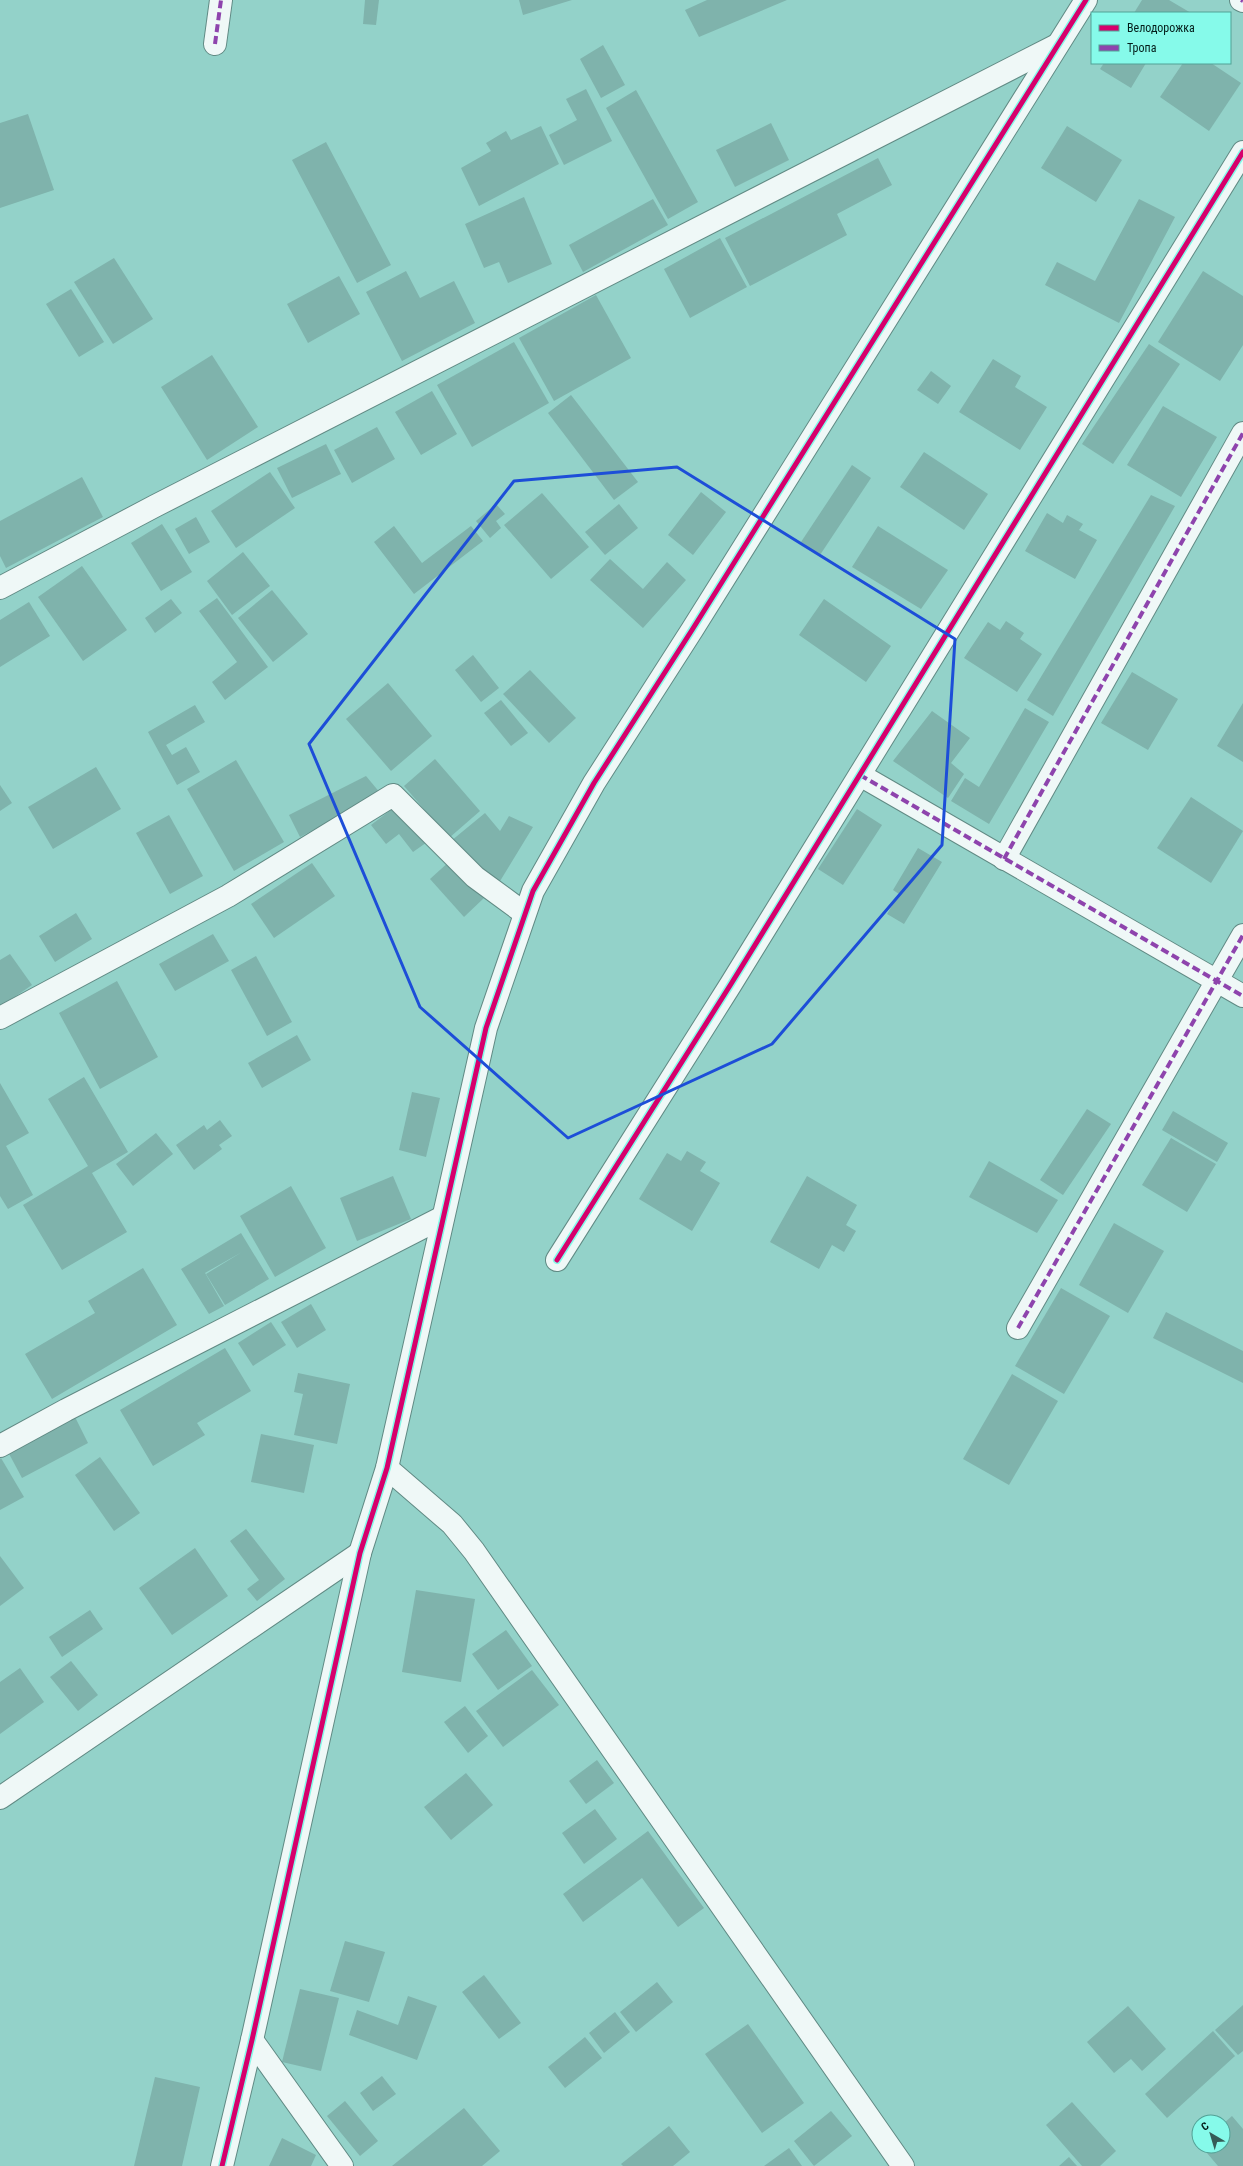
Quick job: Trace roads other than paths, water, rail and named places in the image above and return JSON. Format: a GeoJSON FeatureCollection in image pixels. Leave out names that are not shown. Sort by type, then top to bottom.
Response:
{"type":"FeatureCollection","features":[{"type":"Feature","properties":{"kind":"street"},"geometry":{"type":"LineString","coordinates":[[215,44],[221,0]]}},
{"type":"Feature","properties":{"kind":"street"},"geometry":{"type":"LineString","coordinates":[[222,2166],[252,2040],[360,1552],[387,1468],[442,1217],[486,1028],[523,922],[524,913],[533,891],[594,783],[1086,0]]}},
{"type":"Feature","properties":{"kind":"street"},"geometry":{"type":"LineString","coordinates":[[0,588],[155,506],[1057,45]]}},
{"type":"Feature","properties":{"kind":"street"},"geometry":{"type":"LineString","coordinates":[[557,1260],[860,775],[1243,152]]}},
{"type":"Feature","properties":{"kind":"street"},"geometry":{"type":"LineString","coordinates":[[1004,859],[1243,433]]}},
{"type":"Feature","properties":{"kind":"street"},"geometry":{"type":"LineString","coordinates":[[860,775],[1216,982],[1243,996]]}},
{"type":"Feature","properties":{"kind":"street"},"geometry":{"type":"LineString","coordinates":[[0,1018],[228,896],[393,795],[475,877],[524,913]]}},
{"type":"Feature","properties":{"kind":"street"},"geometry":{"type":"LineString","coordinates":[[1018,1328],[1243,935]]}},
{"type":"Feature","properties":{"kind":"street"},"geometry":{"type":"LineString","coordinates":[[0,1446],[66,1410],[442,1217]]}},
{"type":"Feature","properties":{"kind":"street"},"geometry":{"type":"LineString","coordinates":[[387,1468],[452,1524],[474,1550],[903,2166]]}},
{"type":"Feature","properties":{"kind":"street"},"geometry":{"type":"LineString","coordinates":[[0,1798],[360,1552]]}},
{"type":"Feature","properties":{"kind":"street"},"geometry":{"type":"LineString","coordinates":[[252,2040],[342,2166]]}}]}
